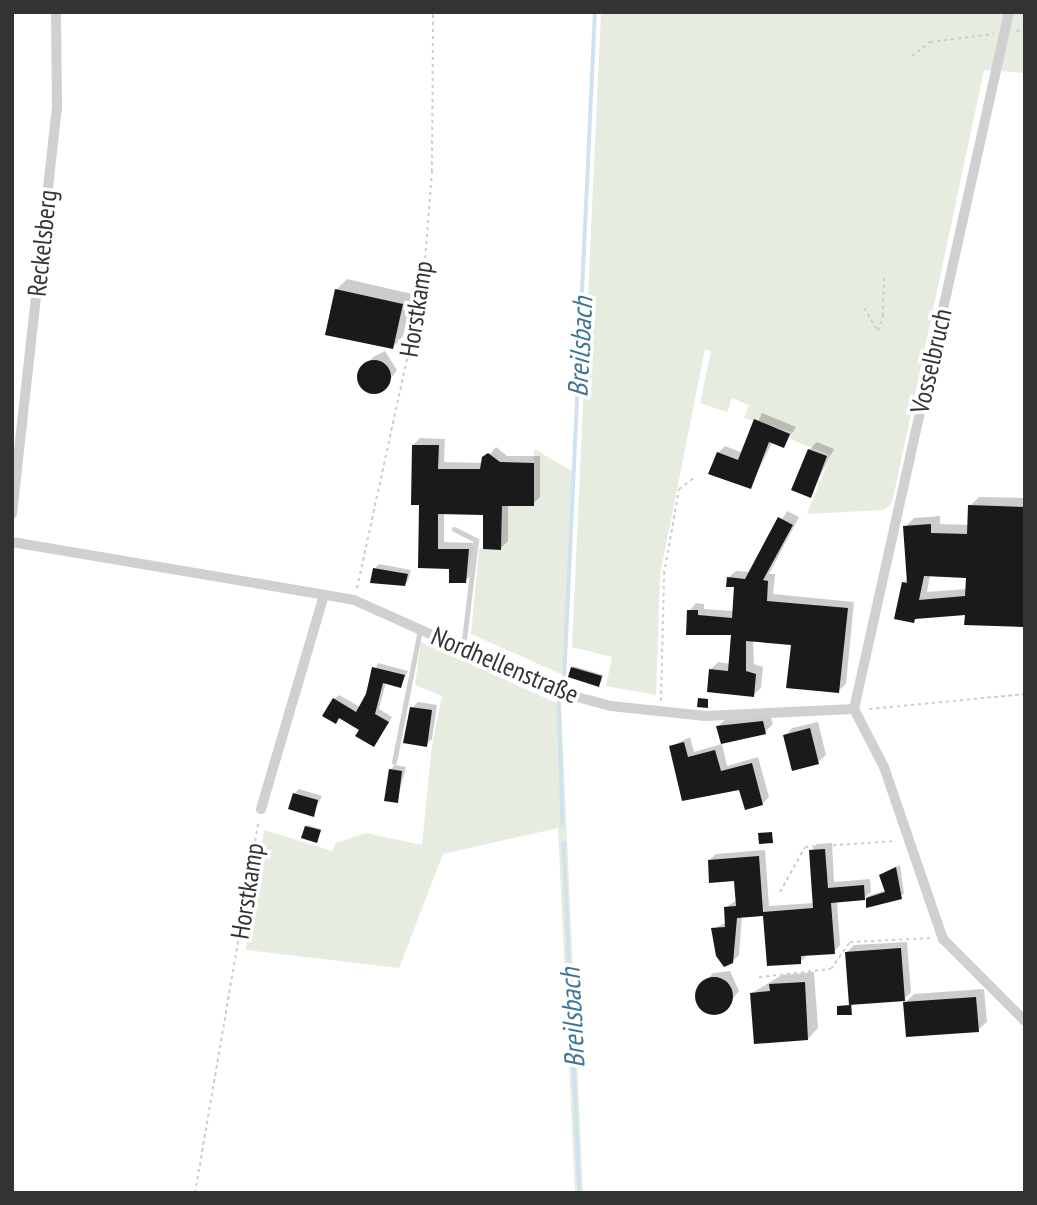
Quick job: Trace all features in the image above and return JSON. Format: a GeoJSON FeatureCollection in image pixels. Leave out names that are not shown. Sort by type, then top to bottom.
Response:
{"type":"FeatureCollection","features":[{"type":"Feature","properties":{"kind":"street","name":"Reckelsberg"},"geometry":{"type":"LineString","coordinates":[[12,514],[57,109],[56,12]]}},
{"type":"Feature","properties":{"kind":"street","name":"Vosselbruch"},"geometry":{"type":"LineString","coordinates":[[854,709],[1009,12]]}},
{"type":"Feature","properties":{"kind":"street","name":"Nordhellenstraße"},"geometry":{"type":"LineString","coordinates":[[12,542],[354,600],[562,693],[611,706],[705,716],[854,709]]}},
{"type":"Feature","properties":{"kind":"street","name":"Horstkamp"},"geometry":{"type":"LineString","coordinates":[[261,809],[324,595]]}},
{"type":"Feature","properties":{"kind":"street"},"geometry":{"type":"LineString","coordinates":[[854,709],[873,740],[943,939],[1025,1021]]}},
{"type":"Feature","properties":{"kind":"lane"},"geometry":{"type":"LineString","coordinates":[[454,529],[476,540],[463,647]]}},
{"type":"Feature","properties":{"kind":"lane"},"geometry":{"type":"LineString","coordinates":[[394,762],[420,629]]}},
{"type":"Feature","properties":{"kind":"path","name":"Horstkamp"},"geometry":{"type":"LineString","coordinates":[[354,600],[423,286],[432,172],[433,12]]}},
{"type":"Feature","properties":{"kind":"path"},"geometry":{"type":"LineString","coordinates":[[912,56],[930,42],[1025,30]]}},
{"type":"Feature","properties":{"kind":"path"},"geometry":{"type":"LineString","coordinates":[[864,308],[878,331],[883,316],[884,276]]}},
{"type":"Feature","properties":{"kind":"path"},"geometry":{"type":"LineString","coordinates":[[660,712],[664,574],[679,489],[695,477]]}},
{"type":"Feature","properties":{"kind":"path"},"geometry":{"type":"LineString","coordinates":[[854,709],[1025,694]]}},
{"type":"Feature","properties":{"kind":"path","name":"Horstkamp"},"geometry":{"type":"LineString","coordinates":[[195,1193],[261,809]]}},
{"type":"Feature","properties":{"kind":"path"},"geometry":{"type":"LineString","coordinates":[[780,892],[805,847],[886,844],[907,838]]}},
{"type":"Feature","properties":{"kind":"path"},"geometry":{"type":"LineString","coordinates":[[759,977],[831,969],[850,942],[943,939]]}},
{"type":"Feature","properties":{"kind":"shaded area"},"geometry":{"type":"Polygon","coordinates":[[[601,12],[1025,12],[1025,73],[984,70],[892,503],[884,510],[807,514],[831,455],[790,439],[793,432],[744,418],[749,405],[732,398],[727,412],[700,403],[711,351],[705,349],[660,575],[656,695],[606,686],[612,657],[572,647],[601,12]]]}},
{"type":"Feature","properties":{"kind":"shaded area"},"geometry":{"type":"Polygon","coordinates":[[[534,449],[572,471],[563,675],[471,634],[479,549],[501,549],[502,506],[534,506],[534,449]]]}},
{"type":"Feature","properties":{"kind":"shaded area"},"geometry":{"type":"Polygon","coordinates":[[[421,642],[561,705],[583,1193],[575,1193],[558,828],[443,854],[399,968],[246,950],[264,830],[332,851],[336,843],[366,833],[422,845],[432,745],[442,696],[415,685],[421,642]]]}},
{"type":"Feature","properties":{"kind":"building"},"geometry":{"type":"Polygon","coordinates":[[[335,289],[403,304],[393,349],[325,335],[335,289]]]}},
{"type":"Feature","properties":{"kind":"building"},"geometry":{"type":"Polygon","coordinates":[[[374,360],[386,365],[391,377],[386,389],[374,394],[362,389],[357,377],[362,365],[374,360]]]}},
{"type":"Feature","properties":{"kind":"building"},"geometry":{"type":"Polygon","coordinates":[[[754,419],[790,434],[784,448],[769,442],[751,489],[708,474],[717,452],[738,460],[754,419]]]}},
{"type":"Feature","properties":{"kind":"building"},"geometry":{"type":"Polygon","coordinates":[[[412,445],[439,445],[438,469],[480,469],[482,457],[488,453],[500,462],[534,463],[534,506],[502,506],[501,550],[483,549],[483,515],[438,514],[438,549],[469,549],[466,583],[449,583],[449,569],[418,568],[419,505],[411,505],[412,445]]]}},
{"type":"Feature","properties":{"kind":"building"},"geometry":{"type":"Polygon","coordinates":[[[808,449],[827,456],[811,498],[791,490],[808,449]]]}},
{"type":"Feature","properties":{"kind":"building"},"geometry":{"type":"Polygon","coordinates":[[[968,505],[1025,507],[1023,627],[964,625],[965,615],[915,619],[914,623],[894,619],[902,582],[907,583],[903,526],[931,524],[931,533],[967,534],[968,505]],[[924,576],[919,600],[965,596],[966,578],[924,576]]]}},
{"type":"Feature","properties":{"kind":"building"},"geometry":{"type":"Polygon","coordinates":[[[778,517],[793,525],[763,580],[768,581],[767,601],[848,608],[839,693],[786,688],[791,645],[746,641],[746,671],[756,674],[754,697],[707,692],[709,669],[728,671],[731,635],[686,635],[687,610],[698,610],[698,615],[732,618],[734,587],[726,587],[727,577],[745,579],[778,517]]]}},
{"type":"Feature","properties":{"kind":"building"},"geometry":{"type":"Polygon","coordinates":[[[373,568],[408,574],[405,586],[370,583],[373,568]]]}},
{"type":"Feature","properties":{"kind":"building"},"geometry":{"type":"Polygon","coordinates":[[[372,667],[405,675],[401,688],[383,683],[375,714],[389,722],[374,747],[355,736],[359,730],[339,718],[336,724],[322,716],[333,698],[356,712],[366,694],[372,667]]]}},
{"type":"Feature","properties":{"kind":"building"},"geometry":{"type":"Polygon","coordinates":[[[571,667],[602,676],[599,687],[568,677],[571,667]]]}},
{"type":"Feature","properties":{"kind":"building"},"geometry":{"type":"Polygon","coordinates":[[[698,698],[708,699],[708,708],[697,707],[698,698]]]}},
{"type":"Feature","properties":{"kind":"building"},"geometry":{"type":"Polygon","coordinates":[[[410,707],[432,710],[427,747],[403,743],[410,707]]]}},
{"type":"Feature","properties":{"kind":"building"},"geometry":{"type":"Polygon","coordinates":[[[763,721],[766,734],[721,744],[716,726],[763,721]]]}},
{"type":"Feature","properties":{"kind":"building"},"geometry":{"type":"Polygon","coordinates":[[[810,728],[819,764],[792,771],[783,735],[810,728]]]}},
{"type":"Feature","properties":{"kind":"building"},"geometry":{"type":"Polygon","coordinates":[[[684,742],[688,757],[715,750],[721,771],[752,763],[763,805],[745,810],[739,790],[682,801],[669,746],[684,742]]]}},
{"type":"Feature","properties":{"kind":"building"},"geometry":{"type":"Polygon","coordinates":[[[389,769],[402,771],[398,803],[384,801],[389,769]]]}},
{"type":"Feature","properties":{"kind":"building"},"geometry":{"type":"Polygon","coordinates":[[[293,793],[318,800],[314,817],[288,809],[293,793]]]}},
{"type":"Feature","properties":{"kind":"building"},"geometry":{"type":"Polygon","coordinates":[[[305,826],[321,830],[317,843],[301,838],[305,826]]]}},
{"type":"Feature","properties":{"kind":"building"},"geometry":{"type":"Polygon","coordinates":[[[772,832],[773,843],[759,844],[758,833],[772,832]]]}},
{"type":"Feature","properties":{"kind":"building"},"geometry":{"type":"Polygon","coordinates":[[[825,849],[828,888],[864,885],[865,900],[831,903],[835,954],[801,956],[801,964],[767,966],[763,916],[737,918],[733,963],[724,967],[716,956],[711,928],[725,927],[724,907],[736,906],[734,881],[709,883],[708,860],[759,856],[763,912],[813,908],[809,850],[825,849]]]}},
{"type":"Feature","properties":{"kind":"building"},"geometry":{"type":"Polygon","coordinates":[[[896,867],[902,899],[866,908],[866,898],[885,892],[879,875],[896,867]]]}},
{"type":"Feature","properties":{"kind":"building"},"geometry":{"type":"Polygon","coordinates":[[[901,948],[905,1001],[849,1005],[845,952],[901,948]]]}},
{"type":"Feature","properties":{"kind":"building"},"geometry":{"type":"Polygon","coordinates":[[[714,977],[727,983],[733,996],[727,1009],[714,1015],[701,1009],[695,996],[701,983],[714,977]]]}},
{"type":"Feature","properties":{"kind":"building"},"geometry":{"type":"Polygon","coordinates":[[[805,982],[808,1040],[754,1044],[750,993],[770,991],[769,984],[805,982]]]}},
{"type":"Feature","properties":{"kind":"building"},"geometry":{"type":"Polygon","coordinates":[[[976,997],[979,1032],[906,1037],[903,1002],[976,997]]]}},
{"type":"Feature","properties":{"kind":"building"},"geometry":{"type":"Polygon","coordinates":[[[851,1005],[852,1015],[837,1015],[837,1006],[851,1005]]]}},
{"type":"Feature","properties":{"kind":"waterway","name":"Breilsbach"},"geometry":{"type":"LineString","coordinates":[[564,681],[595,12]]}},
{"type":"Feature","properties":{"kind":"waterway","name":"Breilsbach"},"geometry":{"type":"LineString","coordinates":[[559,698],[563,826]]}},
{"type":"Feature","properties":{"kind":"waterway","name":"Breilsbach"},"geometry":{"type":"LineString","coordinates":[[564,843],[580,1193]]}}]}
